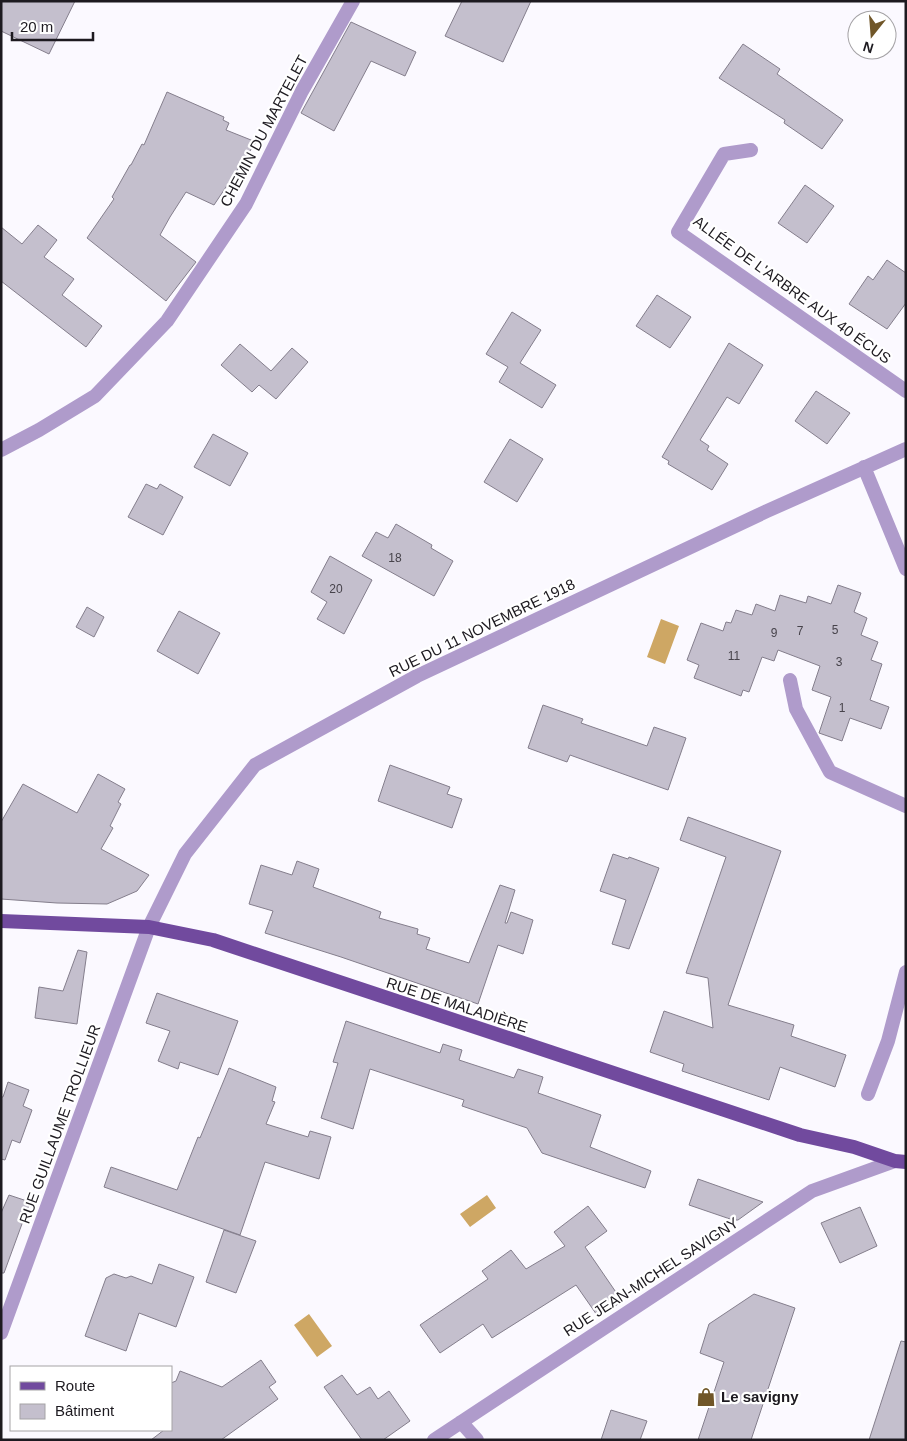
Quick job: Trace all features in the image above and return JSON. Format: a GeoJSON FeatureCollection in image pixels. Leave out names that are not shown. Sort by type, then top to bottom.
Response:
{"type":"FeatureCollection","features":[{"type":"Feature","properties":{"kind":"main road","name":"RUE DE MALADIÈRE"},"geometry":{"type":"LineString","coordinates":[[1,921],[149,927],[213,940],[800,1135],[854,1147],[900,1162]]}},
{"type":"Feature","properties":{"kind":"street","name":"CHEMIN DU MARTELET"},"geometry":{"type":"LineString","coordinates":[[1,450],[39,430],[95,396],[166,321],[246,204],[302,91],[353,1]]}},
{"type":"Feature","properties":{"kind":"street","name":"ALLÉE DE L'ARBRE AUX 40 ÉCUS"},"geometry":{"type":"LineString","coordinates":[[752,150],[724,154],[678,232],[906,391]]}},
{"type":"Feature","properties":{"kind":"street","name":"RUE DU 11 NOVEMBRE 1918"},"geometry":{"type":"LineString","coordinates":[[149,927],[185,854],[255,765],[417,676],[767,511],[906,449]]}},
{"type":"Feature","properties":{"kind":"street"},"geometry":{"type":"LineString","coordinates":[[864,467],[906,569]]}},
{"type":"Feature","properties":{"kind":"street"},"geometry":{"type":"LineString","coordinates":[[790,680],[796,709],[830,772],[906,806]]}},
{"type":"Feature","properties":{"kind":"street","name":"RUE GUILLAUME TROLLIEUR"},"geometry":{"type":"LineString","coordinates":[[1,1332],[149,927]]}},
{"type":"Feature","properties":{"kind":"street"},"geometry":{"type":"LineString","coordinates":[[868,1094],[888,1040],[906,972]]}},
{"type":"Feature","properties":{"kind":"street","name":"RUE JEAN-MICHEL SAVIGNY"},"geometry":{"type":"LineString","coordinates":[[434,1440],[812,1191],[900,1162]]}},
{"type":"Feature","properties":{"kind":"street"},"geometry":{"type":"LineString","coordinates":[[461,1422],[477,1440]]}},
{"type":"Feature","properties":{"kind":"shaded area"},"geometry":{"type":"Polygon","coordinates":[[[661,619],[679,626],[665,664],[647,657],[661,619]]]}},
{"type":"Feature","properties":{"kind":"shaded area"},"geometry":{"type":"Polygon","coordinates":[[[487,1195],[496,1208],[470,1227],[460,1214],[487,1195]]]}},
{"type":"Feature","properties":{"kind":"shaded area"},"geometry":{"type":"Polygon","coordinates":[[[309,1314],[332,1346],[317,1357],[294,1325],[309,1314]]]}},
{"type":"Feature","properties":{"kind":"building"},"geometry":{"type":"Polygon","coordinates":[[[1,1],[75,1],[49,54],[1,31],[1,1]]]}},
{"type":"Feature","properties":{"kind":"building"},"geometry":{"type":"Polygon","coordinates":[[[462,1],[531,1],[503,62],[445,36],[462,1]]]}},
{"type":"Feature","properties":{"kind":"building"},"geometry":{"type":"Polygon","coordinates":[[[351,22],[416,52],[405,76],[371,61],[334,131],[301,113],[351,22]]]}},
{"type":"Feature","properties":{"kind":"building"},"geometry":{"type":"Polygon","coordinates":[[[743,44],[780,69],[777,74],[843,120],[822,149],[784,123],[785,120],[719,78],[743,44]]]}},
{"type":"Feature","properties":{"kind":"building"},"geometry":{"type":"Polygon","coordinates":[[[167,92],[224,117],[223,120],[229,123],[226,130],[256,142],[214,205],[186,192],[170,217],[160,235],[196,262],[166,301],[87,238],[114,199],[112,197],[142,144],[144,145],[167,92]]]}},
{"type":"Feature","properties":{"kind":"building"},"geometry":{"type":"Polygon","coordinates":[[[805,185],[834,206],[807,243],[778,223],[805,185]]]}},
{"type":"Feature","properties":{"kind":"building"},"geometry":{"type":"Polygon","coordinates":[[[38,225],[57,240],[44,257],[74,279],[62,295],[102,326],[86,347],[1,281],[1,227],[22,244],[38,225]]]}},
{"type":"Feature","properties":{"kind":"building"},"geometry":{"type":"Polygon","coordinates":[[[887,260],[906,273],[906,303],[887,329],[849,304],[868,276],[873,280],[887,260]]]}},
{"type":"Feature","properties":{"kind":"building"},"geometry":{"type":"Polygon","coordinates":[[[657,295],[691,317],[670,348],[636,326],[657,295]]]}},
{"type":"Feature","properties":{"kind":"building"},"geometry":{"type":"Polygon","coordinates":[[[512,312],[541,330],[520,363],[556,385],[542,408],[499,382],[508,367],[486,354],[512,312]]]}},
{"type":"Feature","properties":{"kind":"building"},"geometry":{"type":"Polygon","coordinates":[[[729,343],[763,365],[739,404],[727,397],[700,440],[709,446],[707,450],[728,464],[712,490],[668,464],[669,461],[662,457],[729,343]]]}},
{"type":"Feature","properties":{"kind":"building"},"geometry":{"type":"Polygon","coordinates":[[[240,344],[271,371],[292,348],[308,362],[276,399],[259,385],[252,392],[221,365],[240,344]]]}},
{"type":"Feature","properties":{"kind":"building"},"geometry":{"type":"Polygon","coordinates":[[[816,391],[850,413],[827,444],[795,421],[816,391]]]}},
{"type":"Feature","properties":{"kind":"building"},"geometry":{"type":"Polygon","coordinates":[[[213,434],[248,453],[230,486],[194,467],[213,434]]]}},
{"type":"Feature","properties":{"kind":"building"},"geometry":{"type":"Polygon","coordinates":[[[510,439],[543,459],[517,502],[484,482],[510,439]]]}},
{"type":"Feature","properties":{"kind":"building"},"geometry":{"type":"Polygon","coordinates":[[[146,484],[157,489],[160,484],[183,497],[163,535],[128,517],[146,484]]]}},
{"type":"Feature","properties":{"kind":"building"},"geometry":{"type":"Polygon","coordinates":[[[396,524],[432,545],[431,548],[453,561],[434,596],[362,556],[376,532],[388,538],[396,524]]]}},
{"type":"Feature","properties":{"kind":"building"},"geometry":{"type":"Polygon","coordinates":[[[330,556],[372,580],[344,634],[317,619],[327,602],[311,592],[330,556]]]}},
{"type":"Feature","properties":{"kind":"building"},"geometry":{"type":"Polygon","coordinates":[[[838,585],[861,593],[854,612],[867,618],[861,635],[878,642],[871,660],[882,664],[870,700],[889,707],[881,729],[850,718],[842,741],[819,733],[831,697],[812,690],[820,666],[778,650],[774,661],[762,657],[749,692],[743,690],[741,696],[694,678],[699,665],[687,660],[701,623],[723,631],[726,622],[731,623],[736,610],[752,615],[756,604],[775,611],[780,595],[806,603],[808,596],[831,604],[838,585]]]}},
{"type":"Feature","properties":{"kind":"building"},"geometry":{"type":"Polygon","coordinates":[[[87,607],[104,617],[94,637],[76,627],[87,607]]]}},
{"type":"Feature","properties":{"kind":"building"},"geometry":{"type":"Polygon","coordinates":[[[179,611],[220,633],[198,674],[157,651],[179,611]]]}},
{"type":"Feature","properties":{"kind":"building"},"geometry":{"type":"Polygon","coordinates":[[[543,705],[583,719],[581,723],[647,746],[654,727],[686,738],[668,790],[570,755],[567,762],[528,748],[543,705]]]}},
{"type":"Feature","properties":{"kind":"building"},"geometry":{"type":"Polygon","coordinates":[[[390,765],[450,787],[447,794],[462,799],[452,828],[378,801],[390,765]]]}},
{"type":"Feature","properties":{"kind":"building"},"geometry":{"type":"Polygon","coordinates":[[[98,774],[125,789],[118,802],[121,804],[110,826],[113,828],[101,849],[149,875],[137,891],[107,904],[1,899],[1,822],[23,784],[77,813],[98,774]]]}},
{"type":"Feature","properties":{"kind":"building"},"geometry":{"type":"Polygon","coordinates":[[[688,817],[781,851],[728,1005],[794,1025],[791,1036],[846,1055],[835,1087],[780,1067],[769,1100],[682,1071],[684,1064],[650,1052],[664,1011],[713,1028],[708,978],[686,973],[726,857],[680,840],[688,817]]]}},
{"type":"Feature","properties":{"kind":"building"},"geometry":{"type":"Polygon","coordinates":[[[613,854],[628,859],[629,857],[659,868],[629,949],[612,944],[626,900],[600,891],[613,854]]]}},
{"type":"Feature","properties":{"kind":"building"},"geometry":{"type":"Polygon","coordinates":[[[297,861],[319,869],[313,887],[381,912],[379,918],[418,929],[417,934],[430,938],[426,949],[469,963],[500,885],[515,890],[505,923],[507,923],[511,912],[533,920],[523,954],[498,945],[478,1004],[265,933],[273,911],[249,904],[261,865],[292,875],[297,861]]]}},
{"type":"Feature","properties":{"kind":"building"},"geometry":{"type":"Polygon","coordinates":[[[78,950],[87,952],[77,1024],[35,1018],[39,987],[63,991],[78,950]]]}},
{"type":"Feature","properties":{"kind":"building"},"geometry":{"type":"Polygon","coordinates":[[[157,993],[238,1021],[218,1075],[180,1062],[178,1069],[158,1061],[170,1031],[146,1023],[157,993]]]}},
{"type":"Feature","properties":{"kind":"building"},"geometry":{"type":"Polygon","coordinates":[[[346,1021],[440,1053],[443,1044],[462,1050],[459,1060],[514,1078],[518,1069],[543,1077],[538,1093],[601,1115],[590,1147],[651,1171],[645,1188],[542,1153],[527,1128],[462,1106],[464,1100],[370,1069],[353,1129],[321,1118],[338,1063],[333,1062],[346,1021]]]}},
{"type":"Feature","properties":{"kind":"building"},"geometry":{"type":"Polygon","coordinates":[[[229,1068],[276,1087],[272,1101],[275,1102],[266,1124],[308,1137],[310,1131],[331,1137],[319,1179],[265,1162],[240,1235],[104,1187],[111,1167],[177,1190],[229,1068]]]}},
{"type":"Feature","properties":{"kind":"building"},"geometry":{"type":"Polygon","coordinates":[[[8,1082],[29,1090],[23,1106],[32,1110],[20,1143],[12,1140],[5,1160],[1,1159],[1,1097],[3,1097],[8,1082]]]}},
{"type":"Feature","properties":{"kind":"building"},"geometry":{"type":"Polygon","coordinates":[[[698,1179],[763,1202],[738,1220],[689,1205],[698,1179]]]}},
{"type":"Feature","properties":{"kind":"building"},"geometry":{"type":"Polygon","coordinates":[[[9,1195],[30,1202],[4,1273],[1,1273],[1,1213],[9,1195]]]}},
{"type":"Feature","properties":{"kind":"building"},"geometry":{"type":"Polygon","coordinates":[[[588,1206],[607,1231],[585,1247],[622,1301],[599,1318],[576,1285],[492,1338],[483,1324],[440,1353],[420,1325],[488,1279],[482,1271],[511,1250],[526,1269],[565,1246],[554,1232],[588,1206]]]}},
{"type":"Feature","properties":{"kind":"building"},"geometry":{"type":"Polygon","coordinates":[[[860,1207],[877,1246],[840,1263],[821,1223],[860,1207]]]}},
{"type":"Feature","properties":{"kind":"building"},"geometry":{"type":"Polygon","coordinates":[[[224,1230],[256,1241],[236,1293],[206,1282],[224,1230]]]}},
{"type":"Feature","properties":{"kind":"building"},"geometry":{"type":"Polygon","coordinates":[[[159,1264],[194,1277],[176,1327],[139,1313],[126,1351],[85,1336],[106,1278],[114,1274],[126,1278],[131,1276],[152,1284],[159,1264]]]}},
{"type":"Feature","properties":{"kind":"building"},"geometry":{"type":"Polygon","coordinates":[[[754,1294],[795,1308],[751,1440],[698,1440],[724,1362],[700,1353],[709,1324],[754,1294]]]}},
{"type":"Feature","properties":{"kind":"building"},"geometry":{"type":"Polygon","coordinates":[[[901,1341],[906,1342],[906,1440],[869,1440],[901,1341]]]}},
{"type":"Feature","properties":{"kind":"building"},"geometry":{"type":"Polygon","coordinates":[[[261,1360],[276,1382],[269,1387],[278,1399],[221,1440],[151,1440],[163,1431],[172,1431],[172,1383],[176,1381],[180,1371],[222,1387],[261,1360]]]}},
{"type":"Feature","properties":{"kind":"building"},"geometry":{"type":"Polygon","coordinates":[[[342,1375],[357,1395],[370,1387],[378,1399],[389,1391],[410,1421],[383,1440],[362,1440],[324,1387],[342,1375]]]}},
{"type":"Feature","properties":{"kind":"building"},"geometry":{"type":"Polygon","coordinates":[[[611,1410],[647,1421],[640,1440],[601,1440],[611,1410]]]}},
{"type":"Feature","properties":{"kind":"place","name":"Le savigny"},"geometry":{"type":"Point","coordinates":[706,1397]}}]}
